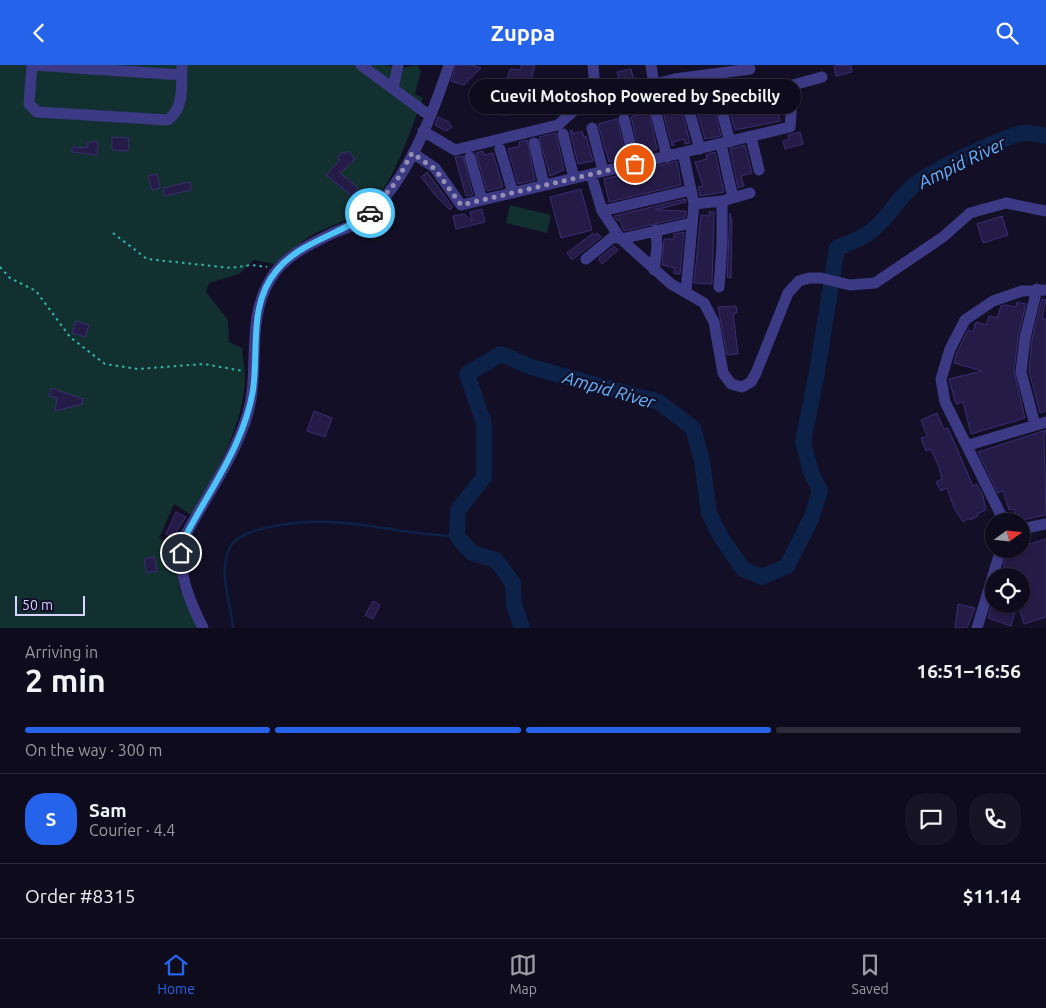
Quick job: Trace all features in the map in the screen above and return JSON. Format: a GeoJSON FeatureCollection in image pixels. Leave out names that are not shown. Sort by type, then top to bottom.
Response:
{"type":"FeatureCollection","features":[{"type":"Feature","properties":{"kind":"street"},"geometry":{"type":"LineString","coordinates":[[32,65],[182,70],[178,112],[168,120],[36,112],[29,104],[32,65]]}},
{"type":"Feature","properties":{"kind":"street"},"geometry":{"type":"LineString","coordinates":[[361,65],[430,116]]}},
{"type":"Feature","properties":{"kind":"street"},"geometry":{"type":"LineString","coordinates":[[393,89],[398,65]]}},
{"type":"Feature","properties":{"kind":"street"},"geometry":{"type":"LineString","coordinates":[[203,628],[185,587],[181,553],[183,541],[234,449],[247,416],[255,368],[255,338],[258,311],[263,293],[277,269],[292,256],[329,235],[356,224],[370,213],[396,182],[430,116],[448,65]]}},
{"type":"Feature","properties":{"kind":"street"},"geometry":{"type":"LineString","coordinates":[[593,65],[596,99]]}},
{"type":"Feature","properties":{"kind":"street"},"geometry":{"type":"LineString","coordinates":[[651,65],[654,85]]}},
{"type":"Feature","properties":{"kind":"street"},"geometry":{"type":"LineString","coordinates":[[423,131],[455,150],[558,125],[579,106],[596,99],[675,79],[750,69]]}},
{"type":"Feature","properties":{"kind":"street"},"geometry":{"type":"LineString","coordinates":[[412,153],[435,169],[461,205],[790,127],[788,99],[794,85],[822,77]]}},
{"type":"Feature","properties":{"kind":"street"},"geometry":{"type":"LineString","coordinates":[[718,96],[734,198]]}},
{"type":"Feature","properties":{"kind":"street"},"geometry":{"type":"LineString","coordinates":[[688,104],[700,149]]}},
{"type":"Feature","properties":{"kind":"street"},"geometry":{"type":"LineString","coordinates":[[656,113],[667,157]]}},
{"type":"Feature","properties":{"kind":"street"},"geometry":{"type":"LineString","coordinates":[[624,119],[635,164]]}},
{"type":"Feature","properties":{"kind":"street"},"geometry":{"type":"LineString","coordinates":[[592,128],[603,171]]}},
{"type":"Feature","properties":{"kind":"street"},"geometry":{"type":"LineString","coordinates":[[563,134],[574,178]]}},
{"type":"Feature","properties":{"kind":"street"},"geometry":{"type":"LineString","coordinates":[[751,137],[759,170]]}},
{"type":"Feature","properties":{"kind":"street"},"geometry":{"type":"LineString","coordinates":[[534,143],[544,185]]}},
{"type":"Feature","properties":{"kind":"street"},"geometry":{"type":"LineString","coordinates":[[500,149],[513,193]]}},
{"type":"Feature","properties":{"kind":"street"},"geometry":{"type":"LineString","coordinates":[[683,153],[694,204],[686,291]]}},
{"type":"Feature","properties":{"kind":"street"},"geometry":{"type":"LineString","coordinates":[[470,157],[482,200]]}},
{"type":"Feature","properties":{"kind":"street"},"geometry":{"type":"LineString","coordinates":[[591,174],[602,211],[621,239],[671,284],[704,303],[714,322],[723,373],[731,384],[742,387],[751,382],[756,373],[788,293],[799,281],[809,278],[821,278],[850,285],[875,283],[943,237],[970,213],[1006,203],[1046,211]]}},
{"type":"Feature","properties":{"kind":"street"},"geometry":{"type":"LineString","coordinates":[[602,211],[691,190]]}},
{"type":"Feature","properties":{"kind":"street"},"geometry":{"type":"LineString","coordinates":[[694,204],[722,201],[750,193]]}},
{"type":"Feature","properties":{"kind":"street"},"geometry":{"type":"LineString","coordinates":[[719,287],[722,245],[722,201]]}},
{"type":"Feature","properties":{"kind":"street"},"geometry":{"type":"LineString","coordinates":[[586,259],[613,237],[621,239],[691,223]]}},
{"type":"Feature","properties":{"kind":"street"},"geometry":{"type":"LineString","coordinates":[[654,270],[657,247],[656,230]]}},
{"type":"Feature","properties":{"kind":"street"},"geometry":{"type":"LineString","coordinates":[[968,445],[1043,425],[1021,372],[1025,338],[1041,290],[1022,291],[993,301],[965,320],[950,349],[941,379],[945,402],[1000,513]]}},
{"type":"Feature","properties":{"kind":"street"},"geometry":{"type":"LineString","coordinates":[[1030,527],[1046,523]]}},
{"type":"Feature","properties":{"kind":"street"},"geometry":{"type":"LineString","coordinates":[[978,628],[998,558]]}},
{"type":"Feature","properties":{"kind":"path"},"geometry":{"type":"LineString","coordinates":[[113,233],[147,259],[231,268],[251,265],[277,269]]}},
{"type":"Feature","properties":{"kind":"path"},"geometry":{"type":"LineString","coordinates":[[0,267],[10,278],[36,291],[70,337],[104,364],[138,369],[204,365],[223,366],[240,371],[255,368]]}},
{"type":"Feature","properties":{"kind":"green space"},"geometry":{"type":"Polygon","coordinates":[[[0,65],[388,65],[395,69],[417,65],[421,71],[415,94],[423,98],[402,154],[388,182],[371,204],[351,217],[309,237],[274,264],[254,260],[239,274],[209,283],[206,292],[228,320],[229,342],[242,348],[245,379],[243,397],[227,450],[193,516],[174,504],[159,538],[176,548],[179,587],[199,628],[0,628],[0,65]]]}},
{"type":"Feature","properties":{"kind":"green space"},"geometry":{"type":"Polygon","coordinates":[[[510,205],[551,215],[547,233],[506,223],[510,205]]]}},
{"type":"Feature","properties":{"kind":"building"},"geometry":{"type":"Polygon","coordinates":[[[456,65],[472,65],[481,68],[464,85],[451,81],[456,65]]]}},
{"type":"Feature","properties":{"kind":"building"},"geometry":{"type":"Polygon","coordinates":[[[521,65],[535,65],[531,80],[538,80],[537,89],[505,88],[510,69],[521,70],[521,65]]]}},
{"type":"Feature","properties":{"kind":"building"},"geometry":{"type":"Polygon","coordinates":[[[851,65],[852,72],[836,76],[834,66],[851,65]]]}},
{"type":"Feature","properties":{"kind":"building"},"geometry":{"type":"Polygon","coordinates":[[[631,69],[634,82],[603,90],[602,81],[619,79],[617,72],[631,69]]]}},
{"type":"Feature","properties":{"kind":"building"},"geometry":{"type":"Polygon","coordinates":[[[781,80],[785,97],[781,98],[782,102],[776,104],[780,121],[735,130],[724,92],[740,89],[742,94],[758,90],[756,85],[781,80]]]}},
{"type":"Feature","properties":{"kind":"building"},"geometry":{"type":"Polygon","coordinates":[[[711,96],[721,136],[705,139],[694,101],[711,96]]]}},
{"type":"Feature","properties":{"kind":"building"},"geometry":{"type":"Polygon","coordinates":[[[517,103],[518,114],[503,115],[502,104],[517,103]]]}},
{"type":"Feature","properties":{"kind":"building"},"geometry":{"type":"Polygon","coordinates":[[[680,103],[690,143],[685,144],[684,139],[673,142],[674,145],[672,146],[662,108],[680,103]]]}},
{"type":"Feature","properties":{"kind":"building"},"geometry":{"type":"Polygon","coordinates":[[[649,111],[657,149],[640,155],[631,117],[649,111]]]}},
{"type":"Feature","properties":{"kind":"building"},"geometry":{"type":"Polygon","coordinates":[[[438,117],[449,122],[452,127],[446,131],[435,125],[438,117]]]}},
{"type":"Feature","properties":{"kind":"building"},"geometry":{"type":"Polygon","coordinates":[[[617,119],[626,158],[609,162],[598,124],[617,119]]]}},
{"type":"Feature","properties":{"kind":"building"},"geometry":{"type":"Polygon","coordinates":[[[572,130],[573,134],[582,131],[584,137],[586,136],[593,161],[578,164],[570,131],[572,130]]]}},
{"type":"Feature","properties":{"kind":"building"},"geometry":{"type":"Polygon","coordinates":[[[800,132],[803,144],[785,149],[783,141],[789,139],[788,135],[800,132]]]}},
{"type":"Feature","properties":{"kind":"building"},"geometry":{"type":"Polygon","coordinates":[[[556,133],[564,170],[550,176],[539,137],[556,133]]]}},
{"type":"Feature","properties":{"kind":"building"},"geometry":{"type":"Polygon","coordinates":[[[112,137],[129,138],[128,151],[112,150],[112,137]]]}},
{"type":"Feature","properties":{"kind":"building"},"geometry":{"type":"Polygon","coordinates":[[[527,140],[535,180],[518,184],[508,149],[520,146],[519,142],[527,140]]]}},
{"type":"Feature","properties":{"kind":"building"},"geometry":{"type":"Polygon","coordinates":[[[88,142],[98,142],[97,155],[72,152],[72,148],[88,147],[88,142]]]}},
{"type":"Feature","properties":{"kind":"building"},"geometry":{"type":"Polygon","coordinates":[[[745,145],[752,173],[741,176],[744,186],[738,188],[730,149],[745,145]]]}},
{"type":"Feature","properties":{"kind":"building"},"geometry":{"type":"Polygon","coordinates":[[[348,151],[355,159],[340,173],[358,188],[352,196],[326,175],[340,160],[337,157],[343,152],[345,154],[348,151]]]}},
{"type":"Feature","properties":{"kind":"building"},"geometry":{"type":"Polygon","coordinates":[[[483,151],[484,155],[493,153],[503,187],[487,191],[476,153],[483,151]]]}},
{"type":"Feature","properties":{"kind":"building"},"geometry":{"type":"Polygon","coordinates":[[[715,152],[724,192],[700,196],[698,187],[703,186],[695,162],[707,159],[706,155],[715,152]]]}},
{"type":"Feature","properties":{"kind":"building"},"geometry":{"type":"Polygon","coordinates":[[[463,156],[473,195],[466,196],[455,157],[463,156]]]}},
{"type":"Feature","properties":{"kind":"building"},"geometry":{"type":"Polygon","coordinates":[[[677,161],[681,185],[609,202],[604,179],[677,161]]]}},
{"type":"Feature","properties":{"kind":"building"},"geometry":{"type":"Polygon","coordinates":[[[427,172],[453,207],[450,210],[421,177],[427,172]]]}},
{"type":"Feature","properties":{"kind":"building"},"geometry":{"type":"Polygon","coordinates":[[[157,174],[160,188],[152,190],[148,176],[157,174]]]}},
{"type":"Feature","properties":{"kind":"building"},"geometry":{"type":"Polygon","coordinates":[[[190,182],[191,190],[165,196],[163,188],[190,182]]]}},
{"type":"Feature","properties":{"kind":"building"},"geometry":{"type":"Polygon","coordinates":[[[581,189],[592,230],[561,238],[550,197],[581,189]]]}},
{"type":"Feature","properties":{"kind":"building"},"geometry":{"type":"Polygon","coordinates":[[[685,199],[686,202],[655,210],[686,211],[685,217],[624,231],[620,220],[617,220],[614,216],[685,199]]]}},
{"type":"Feature","properties":{"kind":"building"},"geometry":{"type":"Polygon","coordinates":[[[482,209],[485,222],[456,229],[453,216],[464,214],[472,221],[470,212],[482,209]]]}},
{"type":"Feature","properties":{"kind":"building"},"geometry":{"type":"Polygon","coordinates":[[[709,212],[714,212],[712,284],[694,283],[701,215],[709,216],[709,212]]]}},
{"type":"Feature","properties":{"kind":"building"},"geometry":{"type":"Polygon","coordinates":[[[730,213],[732,219],[731,278],[727,277],[730,213]]]}},
{"type":"Feature","properties":{"kind":"building"},"geometry":{"type":"Polygon","coordinates":[[[1002,216],[1008,235],[983,243],[977,224],[1002,216]]]}},
{"type":"Feature","properties":{"kind":"building"},"geometry":{"type":"Polygon","coordinates":[[[684,232],[680,274],[673,273],[675,268],[662,265],[664,239],[674,239],[674,234],[684,232]]]}},
{"type":"Feature","properties":{"kind":"building"},"geometry":{"type":"Polygon","coordinates":[[[593,233],[594,235],[597,233],[601,237],[572,260],[567,253],[593,233]]]}},
{"type":"Feature","properties":{"kind":"building"},"geometry":{"type":"Polygon","coordinates":[[[614,246],[618,250],[602,264],[598,259],[614,246]]]}},
{"type":"Feature","properties":{"kind":"building"},"geometry":{"type":"Polygon","coordinates":[[[1042,299],[1046,300],[1042,319],[1046,319],[1046,411],[1040,413],[1029,371],[1032,339],[1042,299]]]}},
{"type":"Feature","properties":{"kind":"building"},"geometry":{"type":"Polygon","coordinates":[[[1017,302],[1026,304],[1018,337],[1014,371],[1025,418],[971,434],[963,402],[956,404],[949,379],[982,371],[954,363],[957,352],[968,330],[973,332],[976,322],[986,325],[989,316],[997,318],[1001,306],[1016,307],[1017,302]]]}},
{"type":"Feature","properties":{"kind":"building"},"geometry":{"type":"Polygon","coordinates":[[[736,306],[737,313],[733,313],[738,354],[727,355],[718,307],[736,306]]]}},
{"type":"Feature","properties":{"kind":"building"},"geometry":{"type":"Polygon","coordinates":[[[76,321],[89,325],[85,337],[72,333],[76,321]]]}},
{"type":"Feature","properties":{"kind":"building"},"geometry":{"type":"Polygon","coordinates":[[[51,388],[83,399],[82,404],[55,411],[57,398],[49,396],[51,388]]]}},
{"type":"Feature","properties":{"kind":"building"},"geometry":{"type":"Polygon","coordinates":[[[314,411],[332,418],[325,437],[307,431],[314,411]]]}},
{"type":"Feature","properties":{"kind":"building"},"geometry":{"type":"Polygon","coordinates":[[[937,413],[944,429],[948,428],[973,486],[977,484],[983,496],[986,510],[977,514],[978,516],[963,522],[954,508],[947,488],[941,491],[936,482],[942,479],[939,467],[931,449],[926,451],[921,438],[927,436],[921,420],[937,413]]]}},
{"type":"Feature","properties":{"kind":"building"},"geometry":{"type":"Polygon","coordinates":[[[1046,430],[1044,437],[1046,515],[1030,518],[1030,513],[1015,513],[1014,509],[1009,510],[1003,491],[998,493],[978,452],[1046,430]]]}},
{"type":"Feature","properties":{"kind":"building"},"geometry":{"type":"Polygon","coordinates":[[[176,512],[186,517],[173,537],[166,534],[176,512]]]}},
{"type":"Feature","properties":{"kind":"building"},"geometry":{"type":"Polygon","coordinates":[[[1046,539],[1046,617],[1024,624],[1021,613],[1030,613],[1030,568],[1003,568],[1006,558],[1030,558],[1030,544],[1046,539]]]}},
{"type":"Feature","properties":{"kind":"building"},"geometry":{"type":"Polygon","coordinates":[[[154,557],[157,571],[147,573],[144,559],[154,557]]]}},
{"type":"Feature","properties":{"kind":"building"},"geometry":{"type":"Polygon","coordinates":[[[373,601],[380,605],[373,619],[365,615],[373,601]]]}},
{"type":"Feature","properties":{"kind":"building"},"geometry":{"type":"Polygon","coordinates":[[[958,604],[975,608],[967,628],[955,628],[958,604]]]}},
{"type":"Feature","properties":{"kind":"building"},"geometry":{"type":"Polygon","coordinates":[[[989,613],[1015,613],[1011,626],[988,618],[989,613]]]}},
{"type":"Feature","properties":{"kind":"waterway","name":"Ampid River"},"geometry":{"type":"LineString","coordinates":[[522,628],[514,605],[513,583],[496,560],[472,553],[457,536],[458,510],[484,477],[484,424],[467,374],[501,354],[531,367],[659,402],[693,428],[702,461],[709,513],[722,539],[743,569],[762,577],[787,566],[811,519],[820,491],[811,472],[803,442],[817,372],[837,248],[873,230],[913,186],[949,164],[983,148],[1023,133],[1046,136]]}},
{"type":"Feature","properties":{"kind":"waterway"},"geometry":{"type":"LineString","coordinates":[[233,628],[226,589],[226,559],[229,549],[235,541],[245,535],[274,526],[318,522],[344,523],[424,534],[457,536]]}},
{"type":"Feature","properties":{"kind":"way so far"},"geometry":{"type":"LineString","coordinates":[[370,213],[384,199],[396,182],[412,153],[435,169],[461,205],[635,164]]}},
{"type":"Feature","properties":{"kind":"place","name":"Cuevil Motoshop Powered by Specbilly"},"geometry":{"type":"Point","coordinates":[635,164]}},
{"type":"Feature","properties":{"kind":"route"},"geometry":{"type":"LineString","coordinates":[[181,553],[183,541],[234,449],[247,416],[253,390],[258,311],[263,293],[270,280],[277,269],[292,256],[329,235],[356,224],[370,213]]}}]}
